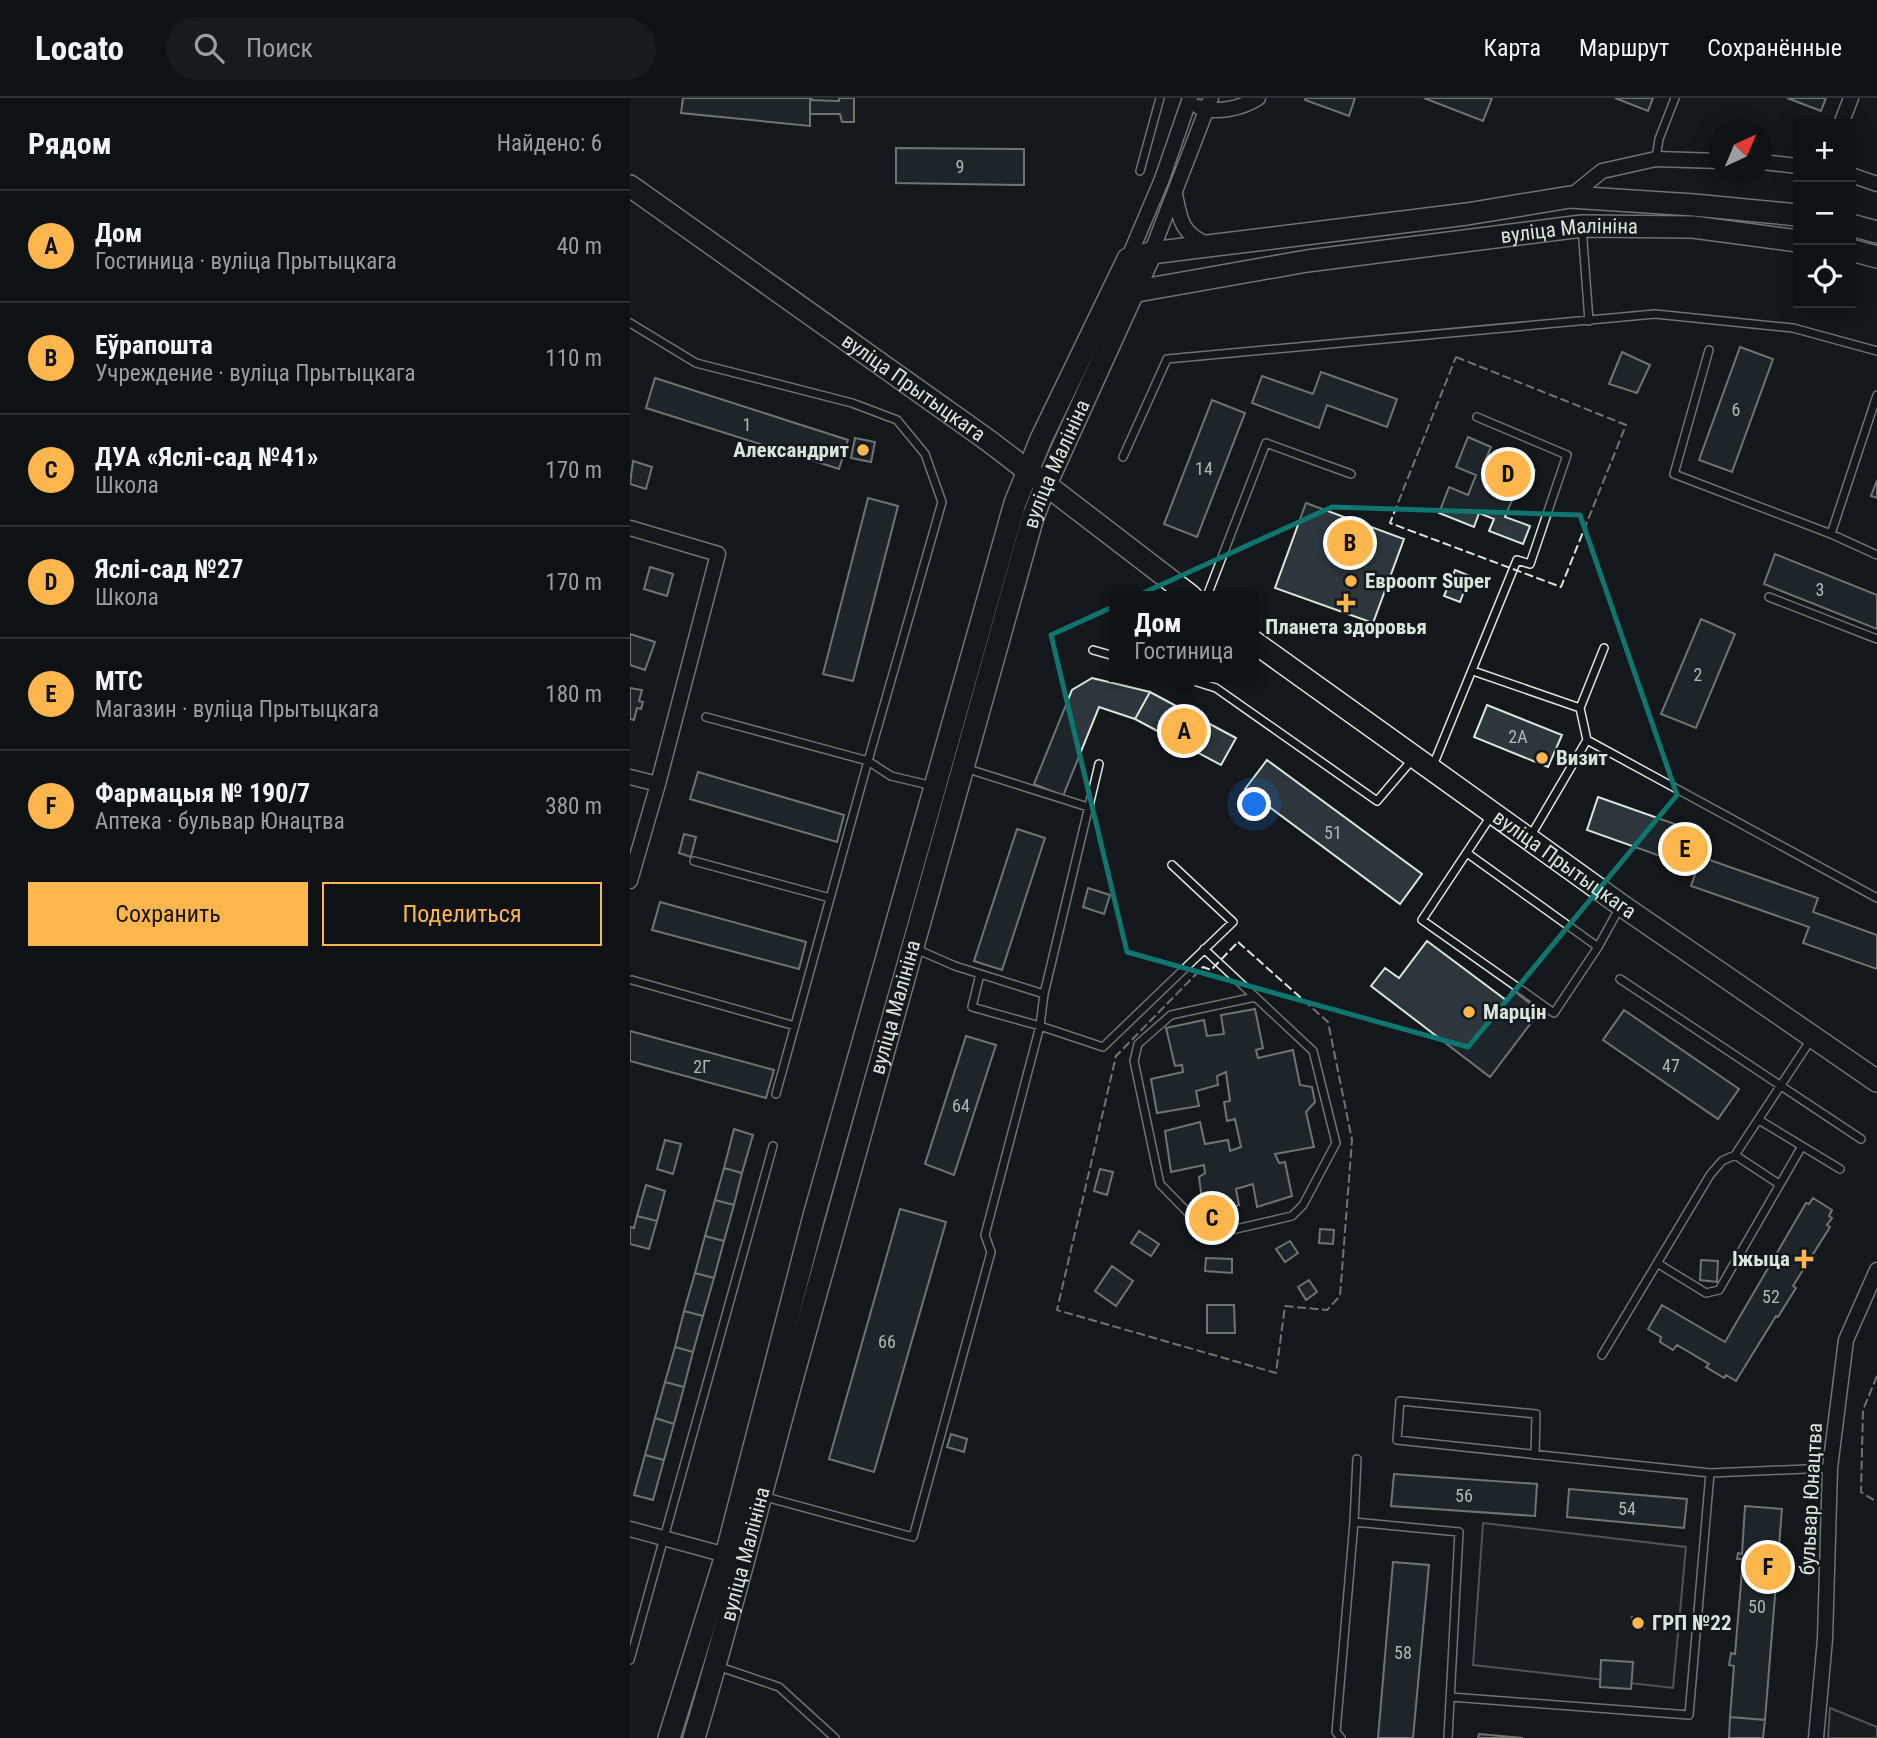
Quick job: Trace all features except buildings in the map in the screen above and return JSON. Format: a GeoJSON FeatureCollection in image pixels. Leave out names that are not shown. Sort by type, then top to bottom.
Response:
{"type":"FeatureCollection","features":[{"type":"Feature","properties":{"kind":"main road","name":"вуліца Прытыцкага"},"geometry":{"type":"LineString","coordinates":[[630,186],[989,441],[1185,591]]}},
{"type":"Feature","properties":{"kind":"main road","name":"вуліца Малініна"},"geometry":{"type":"LineString","coordinates":[[669,1738],[726,1555],[810,1229],[1015,503],[1128,259],[1151,253],[1466,214],[1570,197],[1793,215]]}},
{"type":"Feature","properties":{"kind":"main road","name":"вуліца Малініна"},"geometry":{"type":"LineString","coordinates":[[1110,295],[1307,261],[1582,226],[1693,227],[1793,240]]}},
{"type":"Feature","properties":{"kind":"main road"},"geometry":{"type":"LineString","coordinates":[[1856,226],[1877,232]]}},
{"type":"Feature","properties":{"kind":"main road"},"geometry":{"type":"LineString","coordinates":[[1856,251],[1877,257]]}},
{"type":"Feature","properties":{"kind":"main road","name":"вуліца Малініна"},"geometry":{"type":"LineString","coordinates":[[694,1738],[1033,517],[1151,253]]}},
{"type":"Feature","properties":{"kind":"main road","name":"вуліца Прытыцкага"},"geometry":{"type":"LineString","coordinates":[[1259,646],[1621,905],[1877,1081]]}},
{"type":"Feature","properties":{"kind":"street"},"geometry":{"type":"LineString","coordinates":[[1128,259],[1190,101],[1247,105],[1258,98]]}},
{"type":"Feature","properties":{"kind":"street"},"geometry":{"type":"LineString","coordinates":[[1843,119],[1851,98]]}},
{"type":"Feature","properties":{"kind":"street"},"geometry":{"type":"LineString","coordinates":[[1151,253],[1209,104]]}},
{"type":"Feature","properties":{"kind":"street","name":"вуліца Малініна"},"geometry":{"type":"LineString","coordinates":[[1570,197],[1602,171],[1656,159],[1709,161]]}},
{"type":"Feature","properties":{"kind":"street"},"geometry":{"type":"LineString","coordinates":[[1772,163],[1793,165]]}},
{"type":"Feature","properties":{"kind":"street"},"geometry":{"type":"LineString","coordinates":[[1856,177],[1877,184]]}},
{"type":"Feature","properties":{"kind":"street"},"geometry":{"type":"LineString","coordinates":[[1175,194],[1185,230],[1196,240],[1211,246]]}},
{"type":"Feature","properties":{"kind":"street"},"geometry":{"type":"LineString","coordinates":[[630,528],[719,554],[630,881]]}},
{"type":"Feature","properties":{"kind":"street"},"geometry":{"type":"LineString","coordinates":[[630,776],[658,784]]}},
{"type":"Feature","properties":{"kind":"street","name":"бульвар Юнацтва"},"geometry":{"type":"LineString","coordinates":[[1816,1738],[1825,1639],[1830,1468],[1846,1340],[1877,1270]]}},
{"type":"Feature","properties":{"kind":"street"},"geometry":{"type":"LineString","coordinates":[[630,1529],[726,1555]]}},
{"type":"Feature","properties":{"kind":"lane"},"geometry":{"type":"LineString","coordinates":[[1140,171],[1160,98]]}},
{"type":"Feature","properties":{"kind":"lane"},"geometry":{"type":"LineString","coordinates":[[1656,159],[1659,139],[1675,98]]}},
{"type":"Feature","properties":{"kind":"lane"},"geometry":{"type":"LineString","coordinates":[[1582,226],[1589,321]]}},
{"type":"Feature","properties":{"kind":"lane"},"geometry":{"type":"LineString","coordinates":[[1123,457],[1167,359],[1655,314],[1793,328],[1877,351]]}},
{"type":"Feature","properties":{"kind":"lane"},"geometry":{"type":"LineString","coordinates":[[630,323],[696,363],[852,403],[897,420],[925,454],[942,502],[776,1094]]}},
{"type":"Feature","properties":{"kind":"lane"},"geometry":{"type":"LineString","coordinates":[[1709,350],[1674,474],[1831,534],[1877,555]]}},
{"type":"Feature","properties":{"kind":"lane"},"geometry":{"type":"LineString","coordinates":[[1831,534],[1877,395]]}},
{"type":"Feature","properties":{"kind":"lane"},"geometry":{"type":"LineString","coordinates":[[1197,682],[1216,688],[1377,801],[1423,762],[1473,671],[1517,560],[1530,564],[1567,455],[1477,417]]}},
{"type":"Feature","properties":{"kind":"lane"},"geometry":{"type":"LineString","coordinates":[[1208,591],[1266,443],[1350,474]]}},
{"type":"Feature","properties":{"kind":"lane"},"geometry":{"type":"LineString","coordinates":[[1769,597],[1877,639]]}},
{"type":"Feature","properties":{"kind":"lane"},"geometry":{"type":"LineString","coordinates":[[1530,838],[1587,740],[1580,708],[1604,648]]}},
{"type":"Feature","properties":{"kind":"lane"},"geometry":{"type":"LineString","coordinates":[[1093,650],[1109,655]]}},
{"type":"Feature","properties":{"kind":"lane"},"geometry":{"type":"LineString","coordinates":[[1473,671],[1580,708]]}},
{"type":"Feature","properties":{"kind":"lane"},"geometry":{"type":"LineString","coordinates":[[706,717],[868,761],[891,776],[934,787]]}},
{"type":"Feature","properties":{"kind":"lane"},"geometry":{"type":"LineString","coordinates":[[1587,740],[1877,898]]}},
{"type":"Feature","properties":{"kind":"lane"},"geometry":{"type":"LineString","coordinates":[[941,761],[1088,807]]}},
{"type":"Feature","properties":{"kind":"lane"},"geometry":{"type":"LineString","coordinates":[[760,1495],[913,1537],[991,1252],[985,1235],[1040,1026],[1044,994],[1099,764]]}},
{"type":"Feature","properties":{"kind":"lane"},"geometry":{"type":"LineString","coordinates":[[1493,812],[1422,920],[1554,1013],[1598,947],[1621,905]]}},
{"type":"Feature","properties":{"kind":"lane"},"geometry":{"type":"LineString","coordinates":[[1467,853],[1598,947]]}},
{"type":"Feature","properties":{"kind":"lane"},"geometry":{"type":"LineString","coordinates":[[694,861],[830,898]]}},
{"type":"Feature","properties":{"kind":"lane"},"geometry":{"type":"LineString","coordinates":[[980,974],[972,1007],[1103,1047],[1233,922],[1172,865]]}},
{"type":"Feature","properties":{"kind":"lane"},"geometry":{"type":"LineString","coordinates":[[912,947],[980,974],[1044,994]]}},
{"type":"Feature","properties":{"kind":"lane"},"geometry":{"type":"LineString","coordinates":[[1204,949],[1313,1051],[1336,1143],[1303,1205],[1292,1216],[1223,1232],[1201,1226],[1160,1184],[1134,1061],[1138,1045],[1171,1015],[1255,997]]}},
{"type":"Feature","properties":{"kind":"lane"},"geometry":{"type":"LineString","coordinates":[[1620,979],[1861,1139]]}},
{"type":"Feature","properties":{"kind":"lane"},"geometry":{"type":"LineString","coordinates":[[632,980],[795,1026]]}},
{"type":"Feature","properties":{"kind":"lane"},"geometry":{"type":"LineString","coordinates":[[1602,1355],[1710,1175],[1722,1161],[1735,1155],[1813,1038]]}},
{"type":"Feature","properties":{"kind":"lane"},"geometry":{"type":"LineString","coordinates":[[1759,1120],[1840,1169]]}},
{"type":"Feature","properties":{"kind":"lane"},"geometry":{"type":"LineString","coordinates":[[630,1660],[773,1146]]}},
{"type":"Feature","properties":{"kind":"lane"},"geometry":{"type":"LineString","coordinates":[[1657,1263],[1706,1293],[1719,1290],[1802,1146]]}},
{"type":"Feature","properties":{"kind":"lane"},"geometry":{"type":"LineString","coordinates":[[1735,1155],[1779,1184]]}},
{"type":"Feature","properties":{"kind":"lane"},"geometry":{"type":"LineString","coordinates":[[1535,1455],[1536,1414],[1400,1401],[1397,1440],[1535,1455],[1710,1473],[1830,1468]]}},
{"type":"Feature","properties":{"kind":"lane"},"geometry":{"type":"LineString","coordinates":[[1341,1738],[1336,1732],[1357,1459]]}},
{"type":"Feature","properties":{"kind":"lane"},"geometry":{"type":"LineString","coordinates":[[1451,1697],[1689,1715],[1710,1473]]}},
{"type":"Feature","properties":{"kind":"lane"},"geometry":{"type":"LineString","coordinates":[[1354,1522],[1458,1532],[1448,1738]]}},
{"type":"Feature","properties":{"kind":"lane"},"geometry":{"type":"LineString","coordinates":[[693,1658],[779,1687],[835,1738]]}},
{"type":"Feature","properties":{"kind":"highlighted area"},"geometry":{"type":"Polygon","coordinates":[[[1332,507],[1580,515],[1677,795],[1468,1047],[1127,952],[1051,635],[1332,507]]]}},
{"type":"Feature","properties":{"kind":"shaded area"},"geometry":{"type":"Polygon","coordinates":[[[1483,1523],[1686,1547],[1673,1688],[1473,1665],[1483,1523]]]}},
{"type":"Feature","properties":{"kind":"shaded area"},"geometry":{"type":"Polygon","coordinates":[[[1830,1708],[1877,1727],[1877,1738],[1828,1738],[1830,1708]]]}},
{"type":"Feature","properties":{"kind":"fence"},"geometry":{"type":"LineString","coordinates":[[1456,357],[1626,425],[1561,587],[1390,523],[1456,357]]}},
{"type":"Feature","properties":{"kind":"fence"},"geometry":{"type":"LineString","coordinates":[[1238,942],[1328,1022],[1352,1140],[1340,1296],[1327,1310],[1285,1306],[1276,1373],[1057,1310],[1116,1056],[1203,967],[1211,970],[1238,942]]}},
{"type":"Feature","properties":{"kind":"fence"},"geometry":{"type":"LineString","coordinates":[[1877,1376],[1863,1410],[1861,1492],[1877,1502]]}},
{"type":"Feature","properties":{"kind":"place","name":"Александрит"},"geometry":{"type":"Point","coordinates":[863,450]}},
{"type":"Feature","properties":{"kind":"place","name":"Яслі-сад №27"},"geometry":{"type":"Point","coordinates":[1508,474]}},
{"type":"Feature","properties":{"kind":"place","name":"Еўрапошта"},"geometry":{"type":"Point","coordinates":[1350,543]}},
{"type":"Feature","properties":{"kind":"place","name":"Евроопт Super"},"geometry":{"type":"Point","coordinates":[1351,581]}},
{"type":"Feature","properties":{"kind":"place","name":"Планета здоровья"},"geometry":{"type":"Point","coordinates":[1346,603]}},
{"type":"Feature","properties":{"kind":"place","name":"Дом"},"geometry":{"type":"Point","coordinates":[1184,731]}},
{"type":"Feature","properties":{"kind":"place","name":"Визит"},"geometry":{"type":"Point","coordinates":[1542,758]}},
{"type":"Feature","properties":{"kind":"place","name":"МТС"},"geometry":{"type":"Point","coordinates":[1685,849]}},
{"type":"Feature","properties":{"kind":"place","name":"Марцін"},"geometry":{"type":"Point","coordinates":[1469,1012]}},
{"type":"Feature","properties":{"kind":"place","name":"ДУА «Яслі-сад №41»"},"geometry":{"type":"Point","coordinates":[1212,1218]}},
{"type":"Feature","properties":{"kind":"place","name":"Іжыца"},"geometry":{"type":"Point","coordinates":[1804,1259]}},
{"type":"Feature","properties":{"kind":"place","name":"Фармацыя № 190/7"},"geometry":{"type":"Point","coordinates":[1768,1567]}},
{"type":"Feature","properties":{"kind":"place","name":"ГРП №22"},"geometry":{"type":"Point","coordinates":[1638,1623]}}]}
